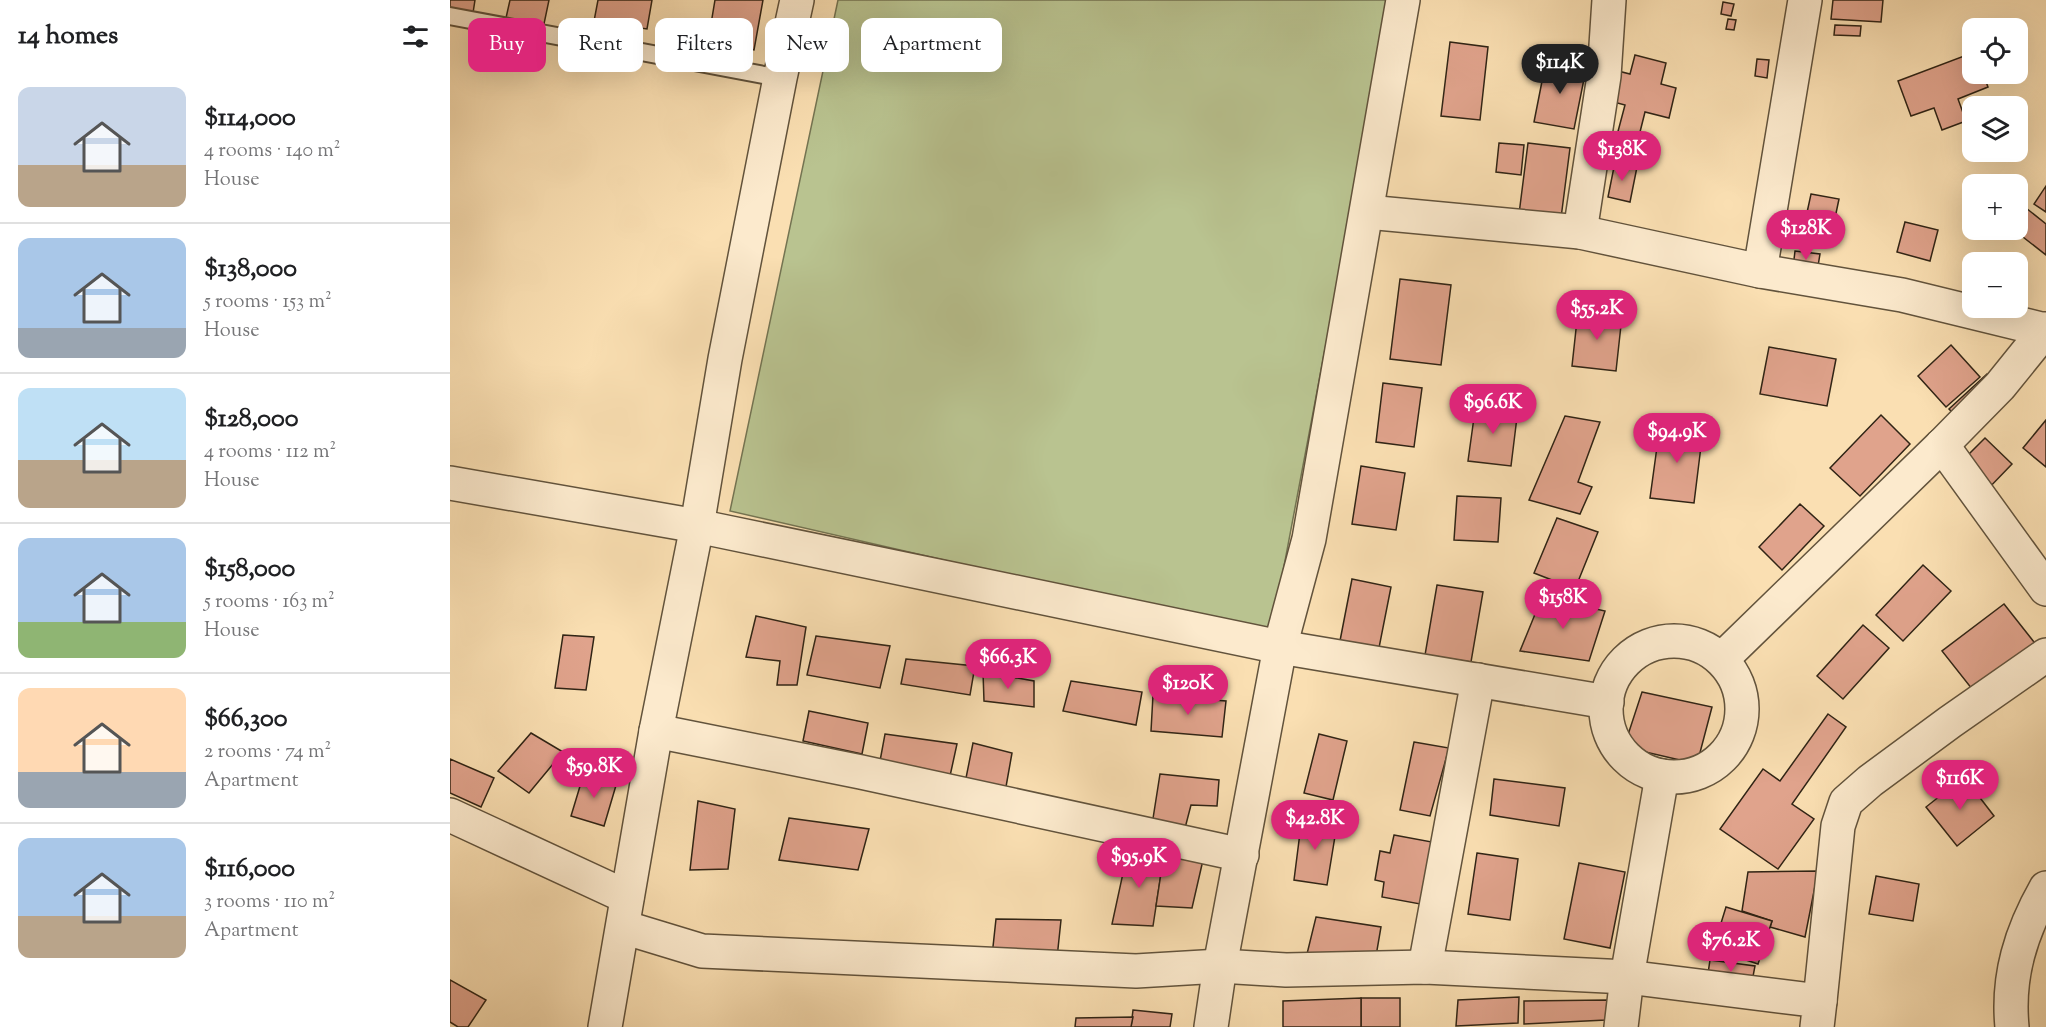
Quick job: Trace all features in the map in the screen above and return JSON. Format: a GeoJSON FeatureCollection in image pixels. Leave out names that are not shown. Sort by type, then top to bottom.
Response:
{"type":"FeatureCollection","features":[{"type":"Feature","properties":{"kind":"street"},"geometry":{"type":"LineString","coordinates":[[605,1027],[656,731],[697,526],[725,359],[797,0]]}},
{"type":"Feature","properties":{"kind":"street"},"geometry":{"type":"LineString","coordinates":[[1211,1027],[1220,966],[1281,647],[1309,539],[1403,0]]}},
{"type":"Feature","properties":{"kind":"street"},"geometry":{"type":"LineString","coordinates":[[1580,232],[1604,76],[1609,0]]}},
{"type":"Feature","properties":{"kind":"street"},"geometry":{"type":"LineString","coordinates":[[1760,271],[1805,0]]}},
{"type":"Feature","properties":{"kind":"street"},"geometry":{"type":"LineString","coordinates":[[1367,212],[1580,232],[1760,271],[1902,295],[2046,329],[2000,386],[1722,659]]}},
{"type":"Feature","properties":{"kind":"street"},"geometry":{"type":"LineString","coordinates":[[1942,445],[2046,589]]}},
{"type":"Feature","properties":{"kind":"street"},"geometry":{"type":"LineString","coordinates":[[450,483],[697,526],[1281,647],[1607,702]]}},
{"type":"Feature","properties":{"kind":"street"},"geometry":{"type":"LineString","coordinates":[[1680,640],[1702,646],[1722,659],[1735,676],[1742,697],[1742,719],[1735,739],[1722,757],[1705,769],[1684,776],[1662,776],[1642,769],[1623,755],[1611,735],[1606,712],[1607,702],[1618,668],[1636,652],[1657,642],[1680,640]]}},
{"type":"Feature","properties":{"kind":"street"},"geometry":{"type":"LineString","coordinates":[[450,815],[625,912],[702,951],[1136,971],[1220,966],[1286,970],[1425,967],[1627,977],[1818,1014],[1838,826],[1846,802],[1870,781],[1950,722],[2046,655]]}},
{"type":"Feature","properties":{"kind":"street"},"geometry":{"type":"LineString","coordinates":[[1425,967],[1478,680]]}},
{"type":"Feature","properties":{"kind":"street"},"geometry":{"type":"LineString","coordinates":[[656,731],[861,772],[1242,855]]}},
{"type":"Feature","properties":{"kind":"street"},"geometry":{"type":"LineString","coordinates":[[1621,1027],[1627,977],[1662,776]]}},
{"type":"Feature","properties":{"kind":"street"},"geometry":{"type":"LineString","coordinates":[[2012,1027],[2009,1004],[2017,955],[2030,917],[2046,888]]}},
{"type":"Feature","properties":{"kind":"lane"},"geometry":{"type":"LineString","coordinates":[[450,16],[780,78]]}},
{"type":"Feature","properties":{"kind":"green space"},"geometry":{"type":"Polygon","coordinates":[[[838,0],[1391,0],[1271,635],[730,511],[823,72],[849,72],[849,18],[834,18],[838,0]]]}},
{"type":"Feature","properties":{"kind":"building"},"geometry":{"type":"Polygon","coordinates":[[[450,0],[475,0],[473,13],[450,9],[450,0]]]}},
{"type":"Feature","properties":{"kind":"building"},"geometry":{"type":"Polygon","coordinates":[[[510,0],[549,0],[545,18],[506,18],[510,0]]]}},
{"type":"Feature","properties":{"kind":"building"},"geometry":{"type":"Polygon","coordinates":[[[598,0],[652,0],[647,29],[643,28],[643,18],[595,18],[598,0]]]}},
{"type":"Feature","properties":{"kind":"building"},"geometry":{"type":"Polygon","coordinates":[[[715,0],[763,0],[754,50],[753,18],[712,18],[715,0]]]}},
{"type":"Feature","properties":{"kind":"building"},"geometry":{"type":"Polygon","coordinates":[[[1833,0],[1883,0],[1881,22],[1831,19],[1833,0]]]}},
{"type":"Feature","properties":{"kind":"building"},"geometry":{"type":"Polygon","coordinates":[[[1723,2],[1734,4],[1731,16],[1721,14],[1723,2]]]}},
{"type":"Feature","properties":{"kind":"building"},"geometry":{"type":"Polygon","coordinates":[[[1728,19],[1736,20],[1734,30],[1726,29],[1728,19]]]}},
{"type":"Feature","properties":{"kind":"building"},"geometry":{"type":"Polygon","coordinates":[[[1835,25],[1861,26],[1860,36],[1834,35],[1835,25]]]}},
{"type":"Feature","properties":{"kind":"building"},"geometry":{"type":"Polygon","coordinates":[[[1450,42],[1488,47],[1480,120],[1441,116],[1450,42]]]}},
{"type":"Feature","properties":{"kind":"building"},"geometry":{"type":"Polygon","coordinates":[[[1635,55],[1666,63],[1661,84],[1676,88],[1669,118],[1645,112],[1637,144],[1616,139],[1625,105],[1610,101],[1618,71],[1630,74],[1635,55]]]}},
{"type":"Feature","properties":{"kind":"building"},"geometry":{"type":"Polygon","coordinates":[[[1962,57],[1962,84],[1987,84],[1988,87],[1958,99],[1962,110],[1962,122],[1942,130],[1934,108],[1911,116],[1898,81],[1962,57]]]}},
{"type":"Feature","properties":{"kind":"building"},"geometry":{"type":"Polygon","coordinates":[[[1757,59],[1769,60],[1767,78],[1755,76],[1757,59]]]}},
{"type":"Feature","properties":{"kind":"building"},"geometry":{"type":"Polygon","coordinates":[[[1546,61],[1586,69],[1574,129],[1534,122],[1546,61]]]}},
{"type":"Feature","properties":{"kind":"building"},"geometry":{"type":"Polygon","coordinates":[[[1499,143],[1524,145],[1521,175],[1496,172],[1499,143]]]}},
{"type":"Feature","properties":{"kind":"building"},"geometry":{"type":"Polygon","coordinates":[[[1528,143],[1570,148],[1561,218],[1519,214],[1528,143]]]}},
{"type":"Feature","properties":{"kind":"building"},"geometry":{"type":"Polygon","coordinates":[[[1615,162],[1637,167],[1630,202],[1608,197],[1615,162]]]}},
{"type":"Feature","properties":{"kind":"building"},"geometry":{"type":"Polygon","coordinates":[[[2046,186],[2046,212],[2034,204],[2046,186]]]}},
{"type":"Feature","properties":{"kind":"building"},"geometry":{"type":"Polygon","coordinates":[[[1811,194],[1839,199],[1831,237],[1803,231],[1811,194]]]}},
{"type":"Feature","properties":{"kind":"building"},"geometry":{"type":"Polygon","coordinates":[[[2028,210],[2046,224],[2046,255],[2027,240],[2028,210]]]}},
{"type":"Feature","properties":{"kind":"building"},"geometry":{"type":"Polygon","coordinates":[[[1905,222],[1938,230],[1930,261],[1897,252],[1905,222]]]}},
{"type":"Feature","properties":{"kind":"building"},"geometry":{"type":"Polygon","coordinates":[[[1795,251],[1820,254],[1817,272],[1793,268],[1795,251]]]}},
{"type":"Feature","properties":{"kind":"building"},"geometry":{"type":"Polygon","coordinates":[[[1400,279],[1451,285],[1441,365],[1390,359],[1400,279]]]}},
{"type":"Feature","properties":{"kind":"building"},"geometry":{"type":"Polygon","coordinates":[[[1578,311],[1622,316],[1616,371],[1572,366],[1578,311]]]}},
{"type":"Feature","properties":{"kind":"building"},"geometry":{"type":"Polygon","coordinates":[[[1951,345],[1980,377],[1946,407],[1918,376],[1951,345]]]}},
{"type":"Feature","properties":{"kind":"building"},"geometry":{"type":"Polygon","coordinates":[[[1769,347],[1836,359],[1827,406],[1760,394],[1769,347]]]}},
{"type":"Feature","properties":{"kind":"building"},"geometry":{"type":"Polygon","coordinates":[[[1987,374],[1998,385],[1960,420],[1949,409],[1987,374]]]}},
{"type":"Feature","properties":{"kind":"building"},"geometry":{"type":"Polygon","coordinates":[[[1383,383],[1422,388],[1414,447],[1376,442],[1383,383]]]}},
{"type":"Feature","properties":{"kind":"building"},"geometry":{"type":"Polygon","coordinates":[[[1476,403],[1518,409],[1511,466],[1468,461],[1476,403]]]}},
{"type":"Feature","properties":{"kind":"building"},"geometry":{"type":"Polygon","coordinates":[[[1881,415],[1910,444],[1860,496],[1830,468],[1881,415]]]}},
{"type":"Feature","properties":{"kind":"building"},"geometry":{"type":"Polygon","coordinates":[[[1565,416],[1600,422],[1578,482],[1592,487],[1580,514],[1529,500],[1565,416]]]}},
{"type":"Feature","properties":{"kind":"building"},"geometry":{"type":"Polygon","coordinates":[[[2046,420],[2046,467],[2023,448],[2046,420]]]}},
{"type":"Feature","properties":{"kind":"building"},"geometry":{"type":"Polygon","coordinates":[[[1660,425],[1703,430],[1694,503],[1650,498],[1660,425]]]}},
{"type":"Feature","properties":{"kind":"building"},"geometry":{"type":"Polygon","coordinates":[[[1985,438],[2012,464],[1985,492],[1958,465],[1985,438]]]}},
{"type":"Feature","properties":{"kind":"building"},"geometry":{"type":"Polygon","coordinates":[[[1361,466],[1405,473],[1396,530],[1352,524],[1361,466]]]}},
{"type":"Feature","properties":{"kind":"building"},"geometry":{"type":"Polygon","coordinates":[[[1457,496],[1501,498],[1498,542],[1454,540],[1457,496]]]}},
{"type":"Feature","properties":{"kind":"building"},"geometry":{"type":"Polygon","coordinates":[[[1800,504],[1824,526],[1782,570],[1759,547],[1800,504]]]}},
{"type":"Feature","properties":{"kind":"building"},"geometry":{"type":"Polygon","coordinates":[[[1557,518],[1598,532],[1575,589],[1534,573],[1557,518]]]}},
{"type":"Feature","properties":{"kind":"building"},"geometry":{"type":"Polygon","coordinates":[[[1923,565],[1951,591],[1903,641],[1876,615],[1923,565]]]}},
{"type":"Feature","properties":{"kind":"building"},"geometry":{"type":"Polygon","coordinates":[[[1352,579],[1391,587],[1378,653],[1339,646],[1352,579]]]}},
{"type":"Feature","properties":{"kind":"building"},"geometry":{"type":"Polygon","coordinates":[[[1437,585],[1483,592],[1471,662],[1425,655],[1437,585]]]}},
{"type":"Feature","properties":{"kind":"building"},"geometry":{"type":"Polygon","coordinates":[[[1542,597],[1605,611],[1589,661],[1520,651],[1542,597]]]}},
{"type":"Feature","properties":{"kind":"building"},"geometry":{"type":"Polygon","coordinates":[[[2004,604],[2038,647],[1976,694],[1942,651],[2004,604]]]}},
{"type":"Feature","properties":{"kind":"building"},"geometry":{"type":"Polygon","coordinates":[[[756,616],[806,627],[797,685],[777,685],[780,661],[746,657],[756,616]]]}},
{"type":"Feature","properties":{"kind":"building"},"geometry":{"type":"Polygon","coordinates":[[[1863,625],[1889,648],[1843,699],[1817,676],[1863,625]]]}},
{"type":"Feature","properties":{"kind":"building"},"geometry":{"type":"Polygon","coordinates":[[[563,635],[594,637],[586,690],[555,688],[563,635]]]}},
{"type":"Feature","properties":{"kind":"building"},"geometry":{"type":"Polygon","coordinates":[[[816,636],[890,646],[880,688],[807,675],[816,636]]]}},
{"type":"Feature","properties":{"kind":"building"},"geometry":{"type":"Polygon","coordinates":[[[906,659],[975,666],[970,695],[901,684],[906,659]]]}},
{"type":"Feature","properties":{"kind":"building"},"geometry":{"type":"Polygon","coordinates":[[[983,672],[1034,681],[1034,707],[984,701],[983,672]]]}},
{"type":"Feature","properties":{"kind":"building"},"geometry":{"type":"Polygon","coordinates":[[[1071,681],[1142,692],[1136,725],[1063,711],[1071,681]]]}},
{"type":"Feature","properties":{"kind":"building"},"geometry":{"type":"Polygon","coordinates":[[[1642,692],[1712,707],[1697,764],[1624,747],[1642,692]]]}},
{"type":"Feature","properties":{"kind":"building"},"geometry":{"type":"Polygon","coordinates":[[[1153,695],[1226,701],[1222,737],[1151,731],[1153,695]]]}},
{"type":"Feature","properties":{"kind":"building"},"geometry":{"type":"Polygon","coordinates":[[[809,711],[868,723],[862,754],[803,741],[809,711]]]}},
{"type":"Feature","properties":{"kind":"building"},"geometry":{"type":"Polygon","coordinates":[[[1828,714],[1846,727],[1792,804],[1814,819],[1778,869],[1720,829],[1763,769],[1780,781],[1828,714]]]}},
{"type":"Feature","properties":{"kind":"building"},"geometry":{"type":"Polygon","coordinates":[[[531,733],[563,752],[529,793],[498,771],[531,733]]]}},
{"type":"Feature","properties":{"kind":"building"},"geometry":{"type":"Polygon","coordinates":[[[885,734],[957,744],[950,776],[880,761],[885,734]]]}},
{"type":"Feature","properties":{"kind":"building"},"geometry":{"type":"Polygon","coordinates":[[[1319,734],[1347,741],[1333,800],[1304,793],[1319,734]]]}},
{"type":"Feature","properties":{"kind":"building"},"geometry":{"type":"Polygon","coordinates":[[[1414,742],[1449,748],[1430,816],[1400,810],[1414,742]]]}},
{"type":"Feature","properties":{"kind":"building"},"geometry":{"type":"Polygon","coordinates":[[[973,743],[1012,753],[1004,798],[964,788],[973,743]]]}},
{"type":"Feature","properties":{"kind":"building"},"geometry":{"type":"Polygon","coordinates":[[[450,759],[494,778],[481,807],[450,793],[450,759]]]}},
{"type":"Feature","properties":{"kind":"building"},"geometry":{"type":"Polygon","coordinates":[[[584,773],[617,782],[604,826],[571,816],[584,773]]]}},
{"type":"Feature","properties":{"kind":"building"},"geometry":{"type":"Polygon","coordinates":[[[1160,774],[1219,780],[1217,806],[1191,805],[1184,832],[1152,825],[1160,774]]]}},
{"type":"Feature","properties":{"kind":"building"},"geometry":{"type":"Polygon","coordinates":[[[1964,777],[1994,816],[1957,846],[1926,807],[1964,777]]]}},
{"type":"Feature","properties":{"kind":"building"},"geometry":{"type":"Polygon","coordinates":[[[1494,779],[1565,788],[1559,826],[1490,815],[1494,779]]]}},
{"type":"Feature","properties":{"kind":"building"},"geometry":{"type":"Polygon","coordinates":[[[698,801],[735,809],[728,869],[690,870],[698,801]]]}},
{"type":"Feature","properties":{"kind":"building"},"geometry":{"type":"Polygon","coordinates":[[[1302,817],[1337,824],[1327,885],[1294,880],[1302,817]]]}},
{"type":"Feature","properties":{"kind":"building"},"geometry":{"type":"Polygon","coordinates":[[[789,818],[869,829],[858,870],[779,860],[789,818]]]}},
{"type":"Feature","properties":{"kind":"building"},"geometry":{"type":"Polygon","coordinates":[[[1394,835],[1432,842],[1420,904],[1382,897],[1384,882],[1375,880],[1380,851],[1390,853],[1394,835]]]}},
{"type":"Feature","properties":{"kind":"building"},"geometry":{"type":"Polygon","coordinates":[[[1128,850],[1164,854],[1153,926],[1112,924],[1128,850]]]}},
{"type":"Feature","properties":{"kind":"building"},"geometry":{"type":"Polygon","coordinates":[[[1477,853],[1518,859],[1510,920],[1468,914],[1477,853]]]}},
{"type":"Feature","properties":{"kind":"building"},"geometry":{"type":"Polygon","coordinates":[[[1164,854],[1203,860],[1192,908],[1156,906],[1164,854]]]}},
{"type":"Feature","properties":{"kind":"building"},"geometry":{"type":"Polygon","coordinates":[[[1579,863],[1625,872],[1610,948],[1564,939],[1579,863]]]}},
{"type":"Feature","properties":{"kind":"building"},"geometry":{"type":"Polygon","coordinates":[[[1818,871],[1805,937],[1770,927],[1772,921],[1742,911],[1748,872],[1818,871]]]}},
{"type":"Feature","properties":{"kind":"building"},"geometry":{"type":"Polygon","coordinates":[[[1876,876],[1919,884],[1913,921],[1869,914],[1876,876]]]}},
{"type":"Feature","properties":{"kind":"building"},"geometry":{"type":"Polygon","coordinates":[[[1726,907],[1772,921],[1758,964],[1713,949],[1726,907]]]}},
{"type":"Feature","properties":{"kind":"building"},"geometry":{"type":"Polygon","coordinates":[[[1316,917],[1381,927],[1375,962],[1306,958],[1316,917]]]}},
{"type":"Feature","properties":{"kind":"building"},"geometry":{"type":"Polygon","coordinates":[[[996,919],[1061,920],[1057,958],[992,956],[996,919]]]}},
{"type":"Feature","properties":{"kind":"building"},"geometry":{"type":"Polygon","coordinates":[[[1710,960],[1755,966],[1751,987],[1707,980],[1710,960]]]}},
{"type":"Feature","properties":{"kind":"building"},"geometry":{"type":"Polygon","coordinates":[[[450,980],[486,1000],[468,1027],[458,1027],[450,1022],[450,980]]]}},
{"type":"Feature","properties":{"kind":"building"},"geometry":{"type":"Polygon","coordinates":[[[1519,997],[1518,1023],[1456,1026],[1458,1000],[1519,997]]]}},
{"type":"Feature","properties":{"kind":"building"},"geometry":{"type":"Polygon","coordinates":[[[1361,998],[1400,998],[1400,1027],[1361,1027],[1361,998]]]}},
{"type":"Feature","properties":{"kind":"building"},"geometry":{"type":"Polygon","coordinates":[[[1361,998],[1361,1027],[1283,1027],[1283,1001],[1361,998]]]}},
{"type":"Feature","properties":{"kind":"building"},"geometry":{"type":"Polygon","coordinates":[[[1607,1000],[1606,1020],[1524,1024],[1524,1001],[1607,1000]]]}},
{"type":"Feature","properties":{"kind":"building"},"geometry":{"type":"Polygon","coordinates":[[[1133,1010],[1172,1014],[1170,1027],[1131,1027],[1133,1010]]]}},
{"type":"Feature","properties":{"kind":"building"},"geometry":{"type":"Polygon","coordinates":[[[1133,1017],[1131,1027],[1075,1027],[1076,1018],[1133,1017]]]}}]}
